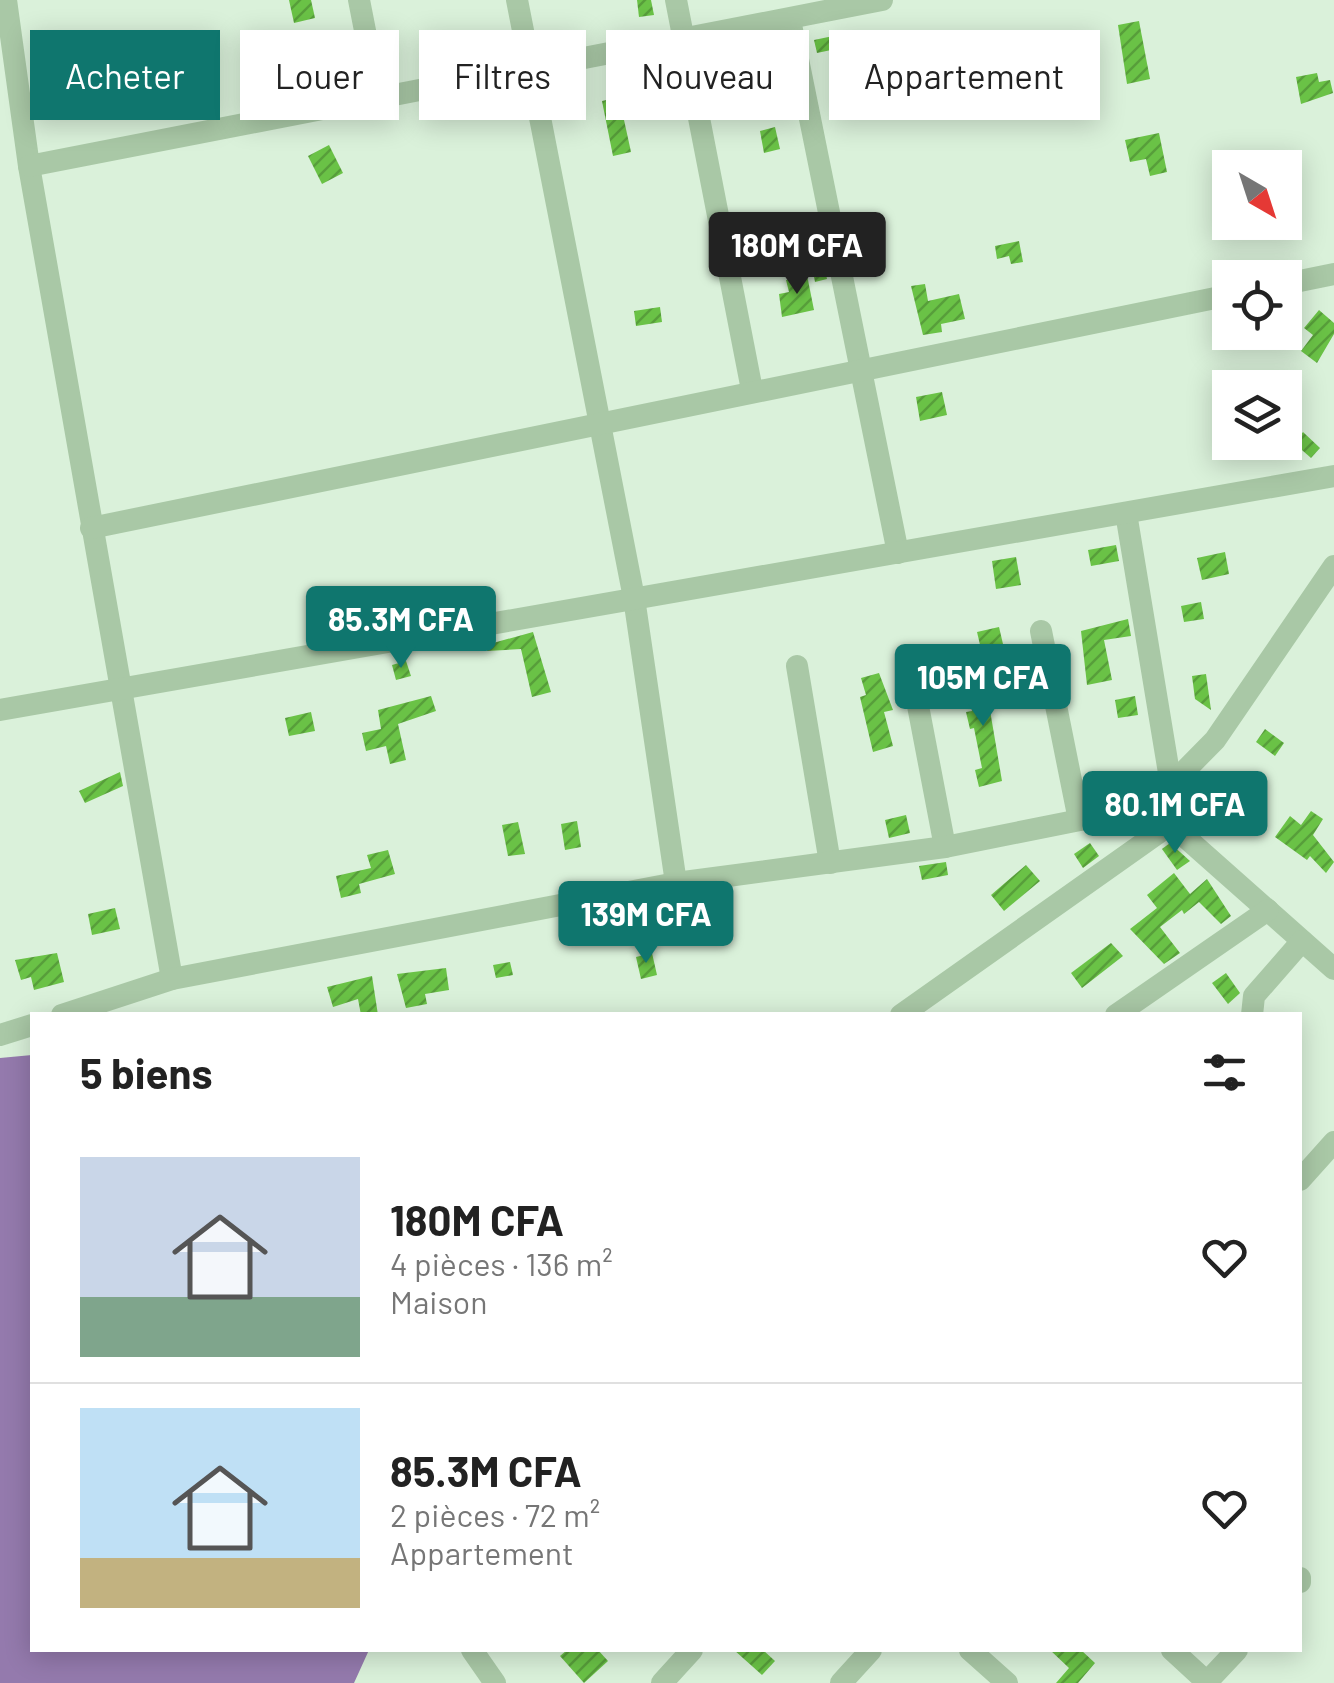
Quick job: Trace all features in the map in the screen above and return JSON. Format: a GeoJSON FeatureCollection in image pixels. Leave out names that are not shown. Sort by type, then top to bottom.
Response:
{"type":"FeatureCollection","features":[{"type":"Feature","properties":{"kind":"street"},"geometry":{"type":"LineString","coordinates":[[6,0],[91,528],[172,979]]}},
{"type":"Feature","properties":{"kind":"street"},"geometry":{"type":"LineString","coordinates":[[359,0],[365,30]]}},
{"type":"Feature","properties":{"kind":"street"},"geometry":{"type":"LineString","coordinates":[[517,0],[523,30]]}},
{"type":"Feature","properties":{"kind":"street"},"geometry":{"type":"LineString","coordinates":[[676,0],[682,30]]}},
{"type":"Feature","properties":{"kind":"street"},"geometry":{"type":"LineString","coordinates":[[731,30],[882,0]]}},
{"type":"Feature","properties":{"kind":"street"},"geometry":{"type":"LineString","coordinates":[[790,20],[898,553]]}},
{"type":"Feature","properties":{"kind":"street"},"geometry":{"type":"LineString","coordinates":[[30,166],[262,120]]}},
{"type":"Feature","properties":{"kind":"street"},"geometry":{"type":"LineString","coordinates":[[540,120],[634,598],[676,883]]}},
{"type":"Feature","properties":{"kind":"street"},"geometry":{"type":"LineString","coordinates":[[700,120],[752,390]]}},
{"type":"Feature","properties":{"kind":"street"},"geometry":{"type":"LineString","coordinates":[[1302,281],[1334,274]]}},
{"type":"Feature","properties":{"kind":"street"},"geometry":{"type":"LineString","coordinates":[[91,528],[599,420],[1212,299]]}},
{"type":"Feature","properties":{"kind":"street"},"geometry":{"type":"LineString","coordinates":[[0,710],[1334,476]]}},
{"type":"Feature","properties":{"kind":"street"},"geometry":{"type":"LineString","coordinates":[[1126,513],[1170,785]]}},
{"type":"Feature","properties":{"kind":"street"},"geometry":{"type":"LineString","coordinates":[[71,1012],[172,979],[676,883],[945,847],[1150,806],[1215,740],[1334,566]]}},
{"type":"Feature","properties":{"kind":"street"},"geometry":{"type":"LineString","coordinates":[[1041,631],[1079,820]]}},
{"type":"Feature","properties":{"kind":"street"},"geometry":{"type":"LineString","coordinates":[[910,664],[945,847]]}},
{"type":"Feature","properties":{"kind":"street"},"geometry":{"type":"LineString","coordinates":[[797,666],[830,862]]}},
{"type":"Feature","properties":{"kind":"street"},"geometry":{"type":"LineString","coordinates":[[1150,806],[1168,826],[1334,969]]}},
{"type":"Feature","properties":{"kind":"street"},"geometry":{"type":"LineString","coordinates":[[905,1012],[1168,826]]}},
{"type":"Feature","properties":{"kind":"street"},"geometry":{"type":"LineString","coordinates":[[1120,1012],[1268,910]]}},
{"type":"Feature","properties":{"kind":"street"},"geometry":{"type":"LineString","coordinates":[[1252,1012],[1254,996],[1302,940]]}},
{"type":"Feature","properties":{"kind":"street"},"geometry":{"type":"LineString","coordinates":[[0,1036],[30,1026]]}},
{"type":"Feature","properties":{"kind":"street"},"geometry":{"type":"LineString","coordinates":[[1302,1178],[1334,1142]]}},
{"type":"Feature","properties":{"kind":"street"},"geometry":{"type":"LineString","coordinates":[[473,1652],[487,1679]]}},
{"type":"Feature","properties":{"kind":"street"},"geometry":{"type":"LineString","coordinates":[[662,1683],[690,1652]]}},
{"type":"Feature","properties":{"kind":"street"},"geometry":{"type":"LineString","coordinates":[[840,1683],[869,1652]]}},
{"type":"Feature","properties":{"kind":"street"},"geometry":{"type":"LineString","coordinates":[[972,1652],[1006,1683]]}},
{"type":"Feature","properties":{"kind":"street"},"geometry":{"type":"LineString","coordinates":[[1174,1652],[1207,1683],[1235,1652]]}},
{"type":"Feature","properties":{"kind":"shaded area"},"geometry":{"type":"Polygon","coordinates":[[[30,1055],[30,1652],[368,1652],[354,1683],[0,1683],[0,1058],[30,1055]]]}},
{"type":"Feature","properties":{"kind":"building"},"geometry":{"type":"Polygon","coordinates":[[[289,0],[311,0],[315,18],[294,23],[289,0]]]}},
{"type":"Feature","properties":{"kind":"building"},"geometry":{"type":"Polygon","coordinates":[[[637,0],[651,0],[654,15],[639,17],[637,0]]]}},
{"type":"Feature","properties":{"kind":"building"},"geometry":{"type":"Polygon","coordinates":[[[1139,21],[1150,79],[1127,84],[1118,25],[1139,21]]]}},
{"type":"Feature","properties":{"kind":"building"},"geometry":{"type":"Polygon","coordinates":[[[829,37],[829,50],[817,53],[814,40],[829,37]]]}},
{"type":"Feature","properties":{"kind":"building"},"geometry":{"type":"Polygon","coordinates":[[[1317,73],[1319,82],[1330,80],[1333,93],[1301,104],[1296,77],[1317,73]]]}},
{"type":"Feature","properties":{"kind":"building"},"geometry":{"type":"Polygon","coordinates":[[[606,100],[606,120],[624,120],[631,152],[613,156],[602,101],[606,100]]]}},
{"type":"Feature","properties":{"kind":"building"},"geometry":{"type":"Polygon","coordinates":[[[775,127],[780,149],[764,153],[760,131],[775,127]]]}},
{"type":"Feature","properties":{"kind":"building"},"geometry":{"type":"Polygon","coordinates":[[[1159,133],[1167,172],[1150,176],[1146,159],[1130,162],[1125,140],[1159,133]]]}},
{"type":"Feature","properties":{"kind":"building"},"geometry":{"type":"Polygon","coordinates":[[[329,145],[343,173],[322,184],[308,156],[329,145]]]}},
{"type":"Feature","properties":{"kind":"building"},"geometry":{"type":"Polygon","coordinates":[[[1019,241],[1023,262],[1011,264],[1009,256],[997,259],[995,246],[1019,241]]]}},
{"type":"Feature","properties":{"kind":"building"},"geometry":{"type":"Polygon","coordinates":[[[823,260],[827,279],[815,282],[811,262],[823,260]]]}},
{"type":"Feature","properties":{"kind":"building"},"geometry":{"type":"Polygon","coordinates":[[[807,275],[814,310],[782,317],[779,294],[789,292],[786,280],[807,275]]]}},
{"type":"Feature","properties":{"kind":"building"},"geometry":{"type":"Polygon","coordinates":[[[925,284],[928,301],[959,294],[965,319],[941,324],[942,332],[923,335],[911,286],[925,284]]]}},
{"type":"Feature","properties":{"kind":"building"},"geometry":{"type":"Polygon","coordinates":[[[660,307],[662,322],[636,326],[634,311],[660,307]]]}},
{"type":"Feature","properties":{"kind":"building"},"geometry":{"type":"Polygon","coordinates":[[[1319,310],[1334,323],[1334,334],[1317,363],[1301,351],[1313,335],[1304,328],[1319,310]]]}},
{"type":"Feature","properties":{"kind":"building"},"geometry":{"type":"Polygon","coordinates":[[[942,392],[947,415],[920,421],[916,397],[942,392]]]}},
{"type":"Feature","properties":{"kind":"building"},"geometry":{"type":"Polygon","coordinates":[[[1302,433],[1320,448],[1311,458],[1302,450],[1302,433]]]}},
{"type":"Feature","properties":{"kind":"building"},"geometry":{"type":"Polygon","coordinates":[[[1116,545],[1119,561],[1091,566],[1088,550],[1116,545]]]}},
{"type":"Feature","properties":{"kind":"building"},"geometry":{"type":"Polygon","coordinates":[[[1225,552],[1229,574],[1202,580],[1197,558],[1225,552]]]}},
{"type":"Feature","properties":{"kind":"building"},"geometry":{"type":"Polygon","coordinates":[[[1016,557],[1021,585],[996,589],[992,561],[1016,557]]]}},
{"type":"Feature","properties":{"kind":"building"},"geometry":{"type":"Polygon","coordinates":[[[1201,602],[1204,619],[1184,622],[1181,606],[1201,602]]]}},
{"type":"Feature","properties":{"kind":"building"},"geometry":{"type":"Polygon","coordinates":[[[1128,619],[1131,636],[1104,640],[1112,680],[1087,685],[1081,631],[1128,619]]]}},
{"type":"Feature","properties":{"kind":"building"},"geometry":{"type":"Polygon","coordinates":[[[999,627],[1003,644],[981,649],[977,632],[999,627]]]}},
{"type":"Feature","properties":{"kind":"building"},"geometry":{"type":"Polygon","coordinates":[[[533,632],[551,692],[532,697],[521,649],[487,651],[486,645],[533,632]]]}},
{"type":"Feature","properties":{"kind":"building"},"geometry":{"type":"Polygon","coordinates":[[[406,661],[411,676],[396,680],[392,665],[406,661]]]}},
{"type":"Feature","properties":{"kind":"building"},"geometry":{"type":"Polygon","coordinates":[[[983,669],[1002,781],[979,787],[975,770],[982,768],[974,728],[970,729],[966,712],[972,711],[966,672],[983,669]]]}},
{"type":"Feature","properties":{"kind":"building"},"geometry":{"type":"Polygon","coordinates":[[[879,673],[893,710],[884,712],[893,746],[873,752],[860,697],[866,695],[861,678],[879,673]]]}},
{"type":"Feature","properties":{"kind":"building"},"geometry":{"type":"Polygon","coordinates":[[[1206,674],[1211,710],[1195,699],[1192,676],[1206,674]]]}},
{"type":"Feature","properties":{"kind":"building"},"geometry":{"type":"Polygon","coordinates":[[[431,696],[436,711],[398,724],[406,760],[390,764],[386,746],[366,751],[362,733],[381,729],[378,710],[431,696]]]}},
{"type":"Feature","properties":{"kind":"building"},"geometry":{"type":"Polygon","coordinates":[[[1135,696],[1138,715],[1118,718],[1115,700],[1135,696]]]}},
{"type":"Feature","properties":{"kind":"building"},"geometry":{"type":"Polygon","coordinates":[[[311,712],[315,731],[289,736],[285,718],[311,712]]]}},
{"type":"Feature","properties":{"kind":"building"},"geometry":{"type":"Polygon","coordinates":[[[1265,729],[1284,743],[1275,756],[1256,742],[1265,729]]]}},
{"type":"Feature","properties":{"kind":"building"},"geometry":{"type":"Polygon","coordinates":[[[120,772],[123,786],[85,803],[79,791],[120,772]]]}},
{"type":"Feature","properties":{"kind":"building"},"geometry":{"type":"Polygon","coordinates":[[[1311,811],[1323,819],[1313,835],[1334,862],[1326,873],[1310,856],[1307,860],[1275,837],[1290,816],[1301,825],[1311,811]]]}},
{"type":"Feature","properties":{"kind":"building"},"geometry":{"type":"Polygon","coordinates":[[[906,815],[910,833],[889,838],[885,820],[906,815]]]}},
{"type":"Feature","properties":{"kind":"building"},"geometry":{"type":"Polygon","coordinates":[[[577,821],[581,847],[565,850],[561,824],[577,821]]]}},
{"type":"Feature","properties":{"kind":"building"},"geometry":{"type":"Polygon","coordinates":[[[518,822],[525,854],[508,856],[502,825],[518,822]]]}},
{"type":"Feature","properties":{"kind":"building"},"geometry":{"type":"Polygon","coordinates":[[[1090,843],[1099,856],[1083,868],[1074,854],[1090,843]]]}},
{"type":"Feature","properties":{"kind":"building"},"geometry":{"type":"Polygon","coordinates":[[[1170,843],[1190,861],[1177,870],[1162,849],[1170,843]]]}},
{"type":"Feature","properties":{"kind":"building"},"geometry":{"type":"Polygon","coordinates":[[[388,850],[395,874],[359,884],[361,893],[341,898],[336,876],[371,868],[367,855],[388,850]]]}},
{"type":"Feature","properties":{"kind":"building"},"geometry":{"type":"Polygon","coordinates":[[[946,862],[948,875],[922,880],[919,866],[946,862]]]}},
{"type":"Feature","properties":{"kind":"building"},"geometry":{"type":"Polygon","coordinates":[[[1026,865],[1040,881],[1004,911],[991,895],[1026,865]]]}},
{"type":"Feature","properties":{"kind":"building"},"geometry":{"type":"Polygon","coordinates":[[[1174,873],[1190,894],[1207,879],[1231,916],[1221,924],[1199,902],[1184,914],[1182,910],[1160,927],[1180,953],[1164,964],[1130,929],[1157,908],[1147,895],[1174,873]]]}},
{"type":"Feature","properties":{"kind":"building"},"geometry":{"type":"Polygon","coordinates":[[[115,908],[120,929],[92,935],[88,914],[115,908]]]}},
{"type":"Feature","properties":{"kind":"building"},"geometry":{"type":"Polygon","coordinates":[[[1111,943],[1123,956],[1082,988],[1071,973],[1111,943]]]}},
{"type":"Feature","properties":{"kind":"building"},"geometry":{"type":"Polygon","coordinates":[[[57,953],[64,982],[34,990],[31,977],[21,980],[15,960],[57,953]]]}},
{"type":"Feature","properties":{"kind":"building"},"geometry":{"type":"Polygon","coordinates":[[[652,953],[657,975],[641,979],[636,957],[652,953]]]}},
{"type":"Feature","properties":{"kind":"building"},"geometry":{"type":"Polygon","coordinates":[[[510,962],[513,975],[496,978],[493,965],[510,962]]]}},
{"type":"Feature","properties":{"kind":"building"},"geometry":{"type":"Polygon","coordinates":[[[446,968],[449,990],[425,994],[427,1004],[406,1008],[397,974],[446,968]]]}},
{"type":"Feature","properties":{"kind":"building"},"geometry":{"type":"Polygon","coordinates":[[[1226,973],[1240,993],[1228,1004],[1212,983],[1226,973]]]}},
{"type":"Feature","properties":{"kind":"building"},"geometry":{"type":"Polygon","coordinates":[[[372,976],[378,1012],[360,1012],[358,999],[333,1007],[327,987],[372,976]]]}},
{"type":"Feature","properties":{"kind":"building"},"geometry":{"type":"Polygon","coordinates":[[[565,1652],[600,1652],[608,1661],[584,1683],[560,1656],[565,1652]]]}},
{"type":"Feature","properties":{"kind":"building"},"geometry":{"type":"Polygon","coordinates":[[[736,1652],[765,1652],[775,1661],[762,1675],[736,1652]]]}},
{"type":"Feature","properties":{"kind":"building"},"geometry":{"type":"Polygon","coordinates":[[[1052,1652],[1083,1652],[1095,1663],[1078,1683],[1056,1683],[1069,1668],[1052,1652]]]}}]}
